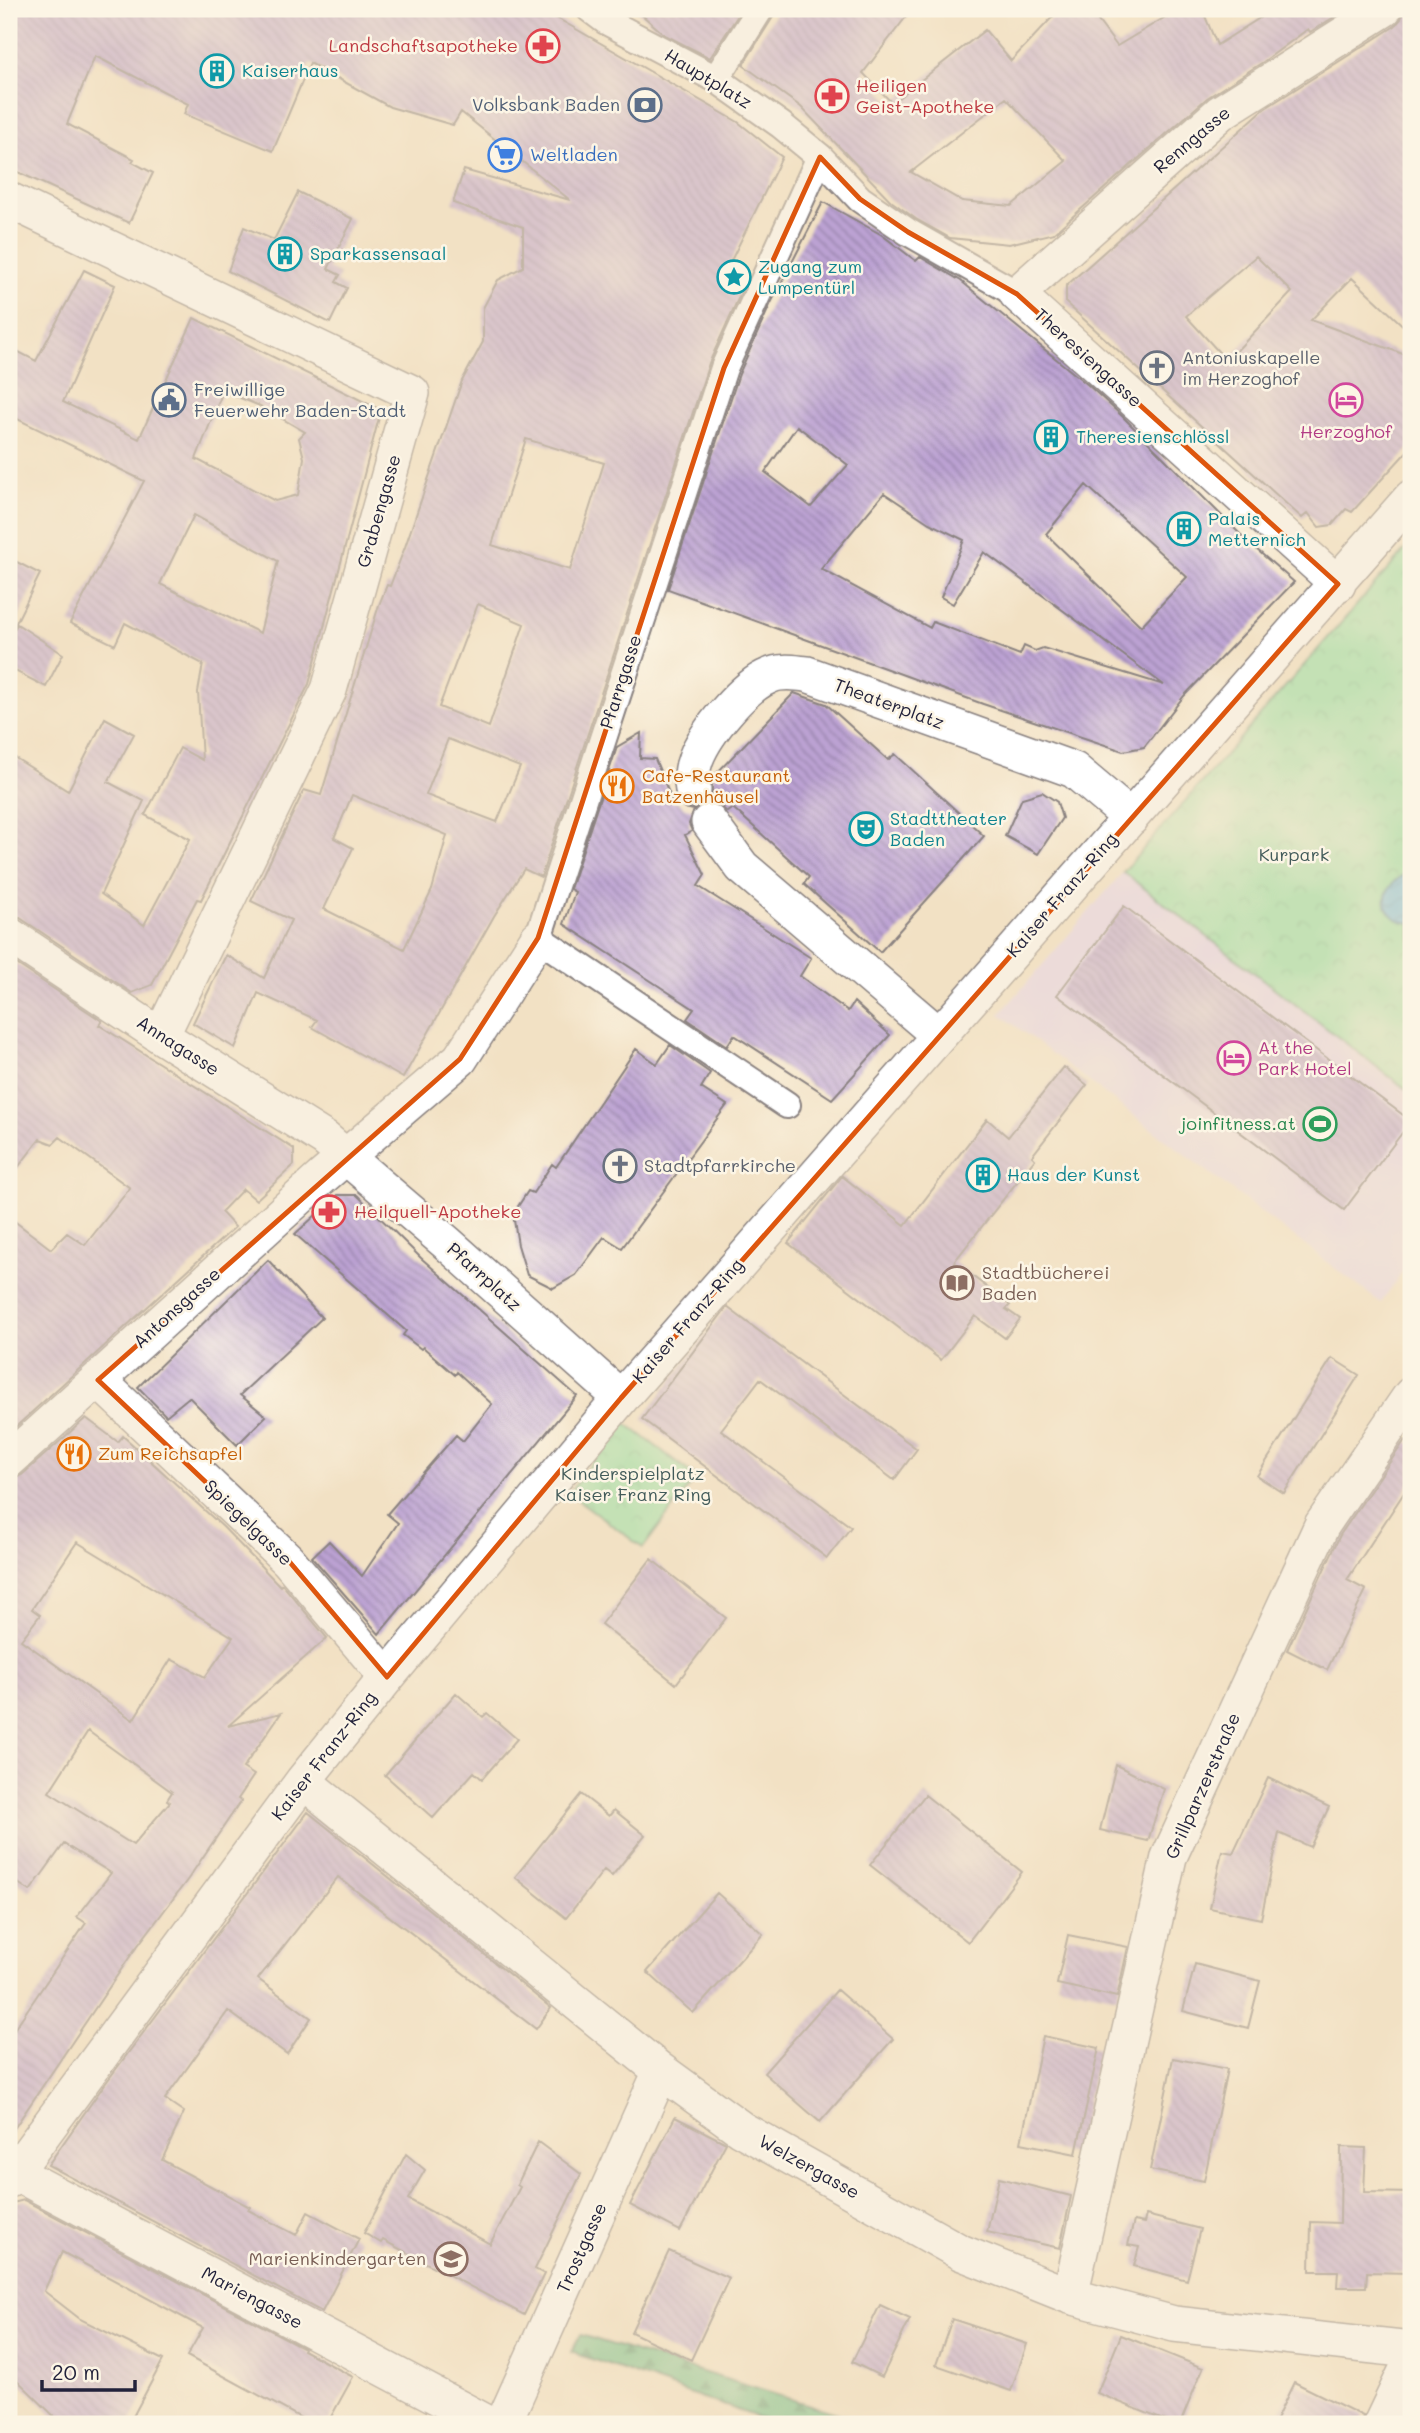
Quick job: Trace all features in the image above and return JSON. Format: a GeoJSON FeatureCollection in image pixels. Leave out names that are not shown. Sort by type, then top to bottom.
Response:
{"type":"FeatureCollection","features":[{"type":"Feature","properties":{"kind":"street","name":"Hauptplatz"},"geometry":{"type":"LineString","coordinates":[[590,9],[606,21],[716,79],[781,125],[820,157]]}},
{"type":"Feature","properties":{"kind":"street"},"geometry":{"type":"LineString","coordinates":[[716,79],[760,9]]}},
{"type":"Feature","properties":{"kind":"street","name":"Renngasse"},"geometry":{"type":"LineString","coordinates":[[1017,294],[1220,113],[1384,9]]}},
{"type":"Feature","properties":{"kind":"street","name":"Theresiengasse"},"geometry":{"type":"LineString","coordinates":[[820,157],[860,198],[908,232],[1017,294],[1338,584]]}},
{"type":"Feature","properties":{"kind":"street","name":"Pfarrgasse"},"geometry":{"type":"LineString","coordinates":[[346,1157],[460,1059],[538,938],[724,368],[820,157]]}},
{"type":"Feature","properties":{"kind":"street","name":"Grabengasse"},"geometry":{"type":"LineString","coordinates":[[9,200],[412,393],[329,690],[161,1036]]}},
{"type":"Feature","properties":{"kind":"street","name":"Kaiser Franz-Ring"},"geometry":{"type":"LineString","coordinates":[[11,2176],[303,1780],[387,1677],[621,1398],[1411,498]]}},
{"type":"Feature","properties":{"kind":"street","name":"Theaterplatz"},"geometry":{"type":"LineString","coordinates":[[693,790],[693,771],[697,756],[724,716],[755,683],[772,674],[789,672],[820,679],[1074,770],[1131,818]]}},
{"type":"Feature","properties":{"kind":"street"},"geometry":{"type":"LineString","coordinates":[[709,822],[742,867],[939,1035]]}},
{"type":"Feature","properties":{"kind":"street","name":"Annagasse"},"geometry":{"type":"LineString","coordinates":[[9,936],[325,1139],[346,1157]]}},
{"type":"Feature","properties":{"kind":"street"},"geometry":{"type":"LineString","coordinates":[[538,938],[787,1105]]}},
{"type":"Feature","properties":{"kind":"street","name":"Antonsgasse"},"geometry":{"type":"LineString","coordinates":[[9,1460],[346,1157]]}},
{"type":"Feature","properties":{"kind":"street","name":"Pfarrplatz"},"geometry":{"type":"LineString","coordinates":[[346,1157],[621,1398]]}},
{"type":"Feature","properties":{"kind":"street","name":"Spiegelgasse"},"geometry":{"type":"LineString","coordinates":[[98,1380],[288,1560],[387,1677]]}},
{"type":"Feature","properties":{"kind":"street","name":"Grillparzerstraße"},"geometry":{"type":"LineString","coordinates":[[1070,2296],[1170,1857],[1322,1525],[1411,1395]]}},
{"type":"Feature","properties":{"kind":"street","name":"Welzergasse"},"geometry":{"type":"LineString","coordinates":[[303,1780],[661,2071],[741,2129],[960,2252],[1070,2296],[1174,2324],[1411,2350]]}},
{"type":"Feature","properties":{"kind":"street","name":"Trostgasse"},"geometry":{"type":"LineString","coordinates":[[503,2424],[661,2071]]}},
{"type":"Feature","properties":{"kind":"street","name":"Mariengasse"},"geometry":{"type":"LineString","coordinates":[[11,2176],[489,2424]]}},
{"type":"Feature","properties":{"kind":"street"},"geometry":{"type":"LineString","coordinates":[[1381,2424],[1411,2361]]}},
{"type":"Feature","properties":{"kind":"highlighted area"},"geometry":{"type":"Polygon","coordinates":[[[820,157],[860,199],[908,232],[1017,294],[1338,584],[621,1398],[387,1677],[288,1560],[98,1380],[460,1059],[538,938],[724,368],[820,157]]]}},
{"type":"Feature","properties":{"kind":"shaded area"},"geometry":{"type":"Polygon","coordinates":[[[1123,872],[1411,1093],[1411,1259],[1381,1303],[1000,1014],[1123,872]]]}},
{"type":"Feature","properties":{"kind":"green space","name":"Kurpark"},"geometry":{"type":"Polygon","coordinates":[[[1411,543],[1411,1093],[1123,872],[1411,543]]]}},
{"type":"Feature","properties":{"kind":"green space","name":"Kinderspielplatz Kaiser Franz Ring"},"geometry":{"type":"Polygon","coordinates":[[[623,1421],[696,1477],[643,1548],[569,1493],[623,1421]]]}},
{"type":"Feature","properties":{"kind":"green space"},"geometry":{"type":"Polygon","coordinates":[[[581,2335],[872,2424],[777,2424],[571,2352],[581,2335]]]}},
{"type":"Feature","properties":{"kind":"water"},"geometry":{"type":"Polygon","coordinates":[[[1404,875],[1411,875],[1411,923],[1400,921],[1393,916],[1386,903],[1390,888],[1404,875]]]}},
{"type":"Feature","properties":{"kind":"building"},"geometry":{"type":"Polygon","coordinates":[[[9,9],[541,9],[738,122],[782,157],[722,279],[742,290],[709,363],[541,877],[524,869],[494,916],[403,1078],[312,1027],[317,1020],[258,993],[235,1048],[193,1023],[226,955],[264,978],[291,920],[251,901],[304,790],[321,795],[379,605],[387,585],[390,586],[405,547],[462,381],[483,342],[483,308],[498,280],[523,267],[523,227],[453,203],[464,170],[570,200],[461,112],[453,125],[390,107],[310,63],[273,151],[184,114],[188,104],[95,56],[67,124],[134,159],[132,162],[153,173],[129,223],[9,168],[9,9]],[[526,439],[492,545],[570,570],[604,463],[526,439]],[[478,604],[439,707],[489,727],[524,624],[478,604]],[[448,739],[426,795],[497,822],[520,767],[448,739]],[[352,795],[334,838],[353,848],[324,909],[404,949],[432,890],[447,835],[352,795]]]}},
{"type":"Feature","properties":{"kind":"building"},"geometry":{"type":"Polygon","coordinates":[[[635,9],[742,9],[710,58],[665,35],[635,9]]]}},
{"type":"Feature","properties":{"kind":"building"},"geometry":{"type":"Polygon","coordinates":[[[776,9],[912,9],[863,73],[892,103],[985,30],[1011,61],[1060,9],[1089,9],[1117,46],[1179,9],[1202,9],[1217,45],[1274,9],[1347,9],[1310,32],[1308,29],[1207,98],[1054,233],[1009,244],[950,238],[916,219],[891,201],[801,107],[743,65],[776,9]],[[1006,98],[911,172],[962,201],[1011,206],[1066,161],[1006,98]]]}},
{"type":"Feature","properties":{"kind":"building"},"geometry":{"type":"Polygon","coordinates":[[[1404,9],[1411,9],[1411,333],[1352,278],[1311,320],[1411,357],[1411,447],[1352,512],[1346,509],[1332,525],[1319,527],[1308,513],[1302,518],[1066,303],[1066,286],[1264,109],[1395,26],[1404,9]],[[1256,256],[1186,316],[1227,361],[1292,292],[1256,256]]]}},
{"type":"Feature","properties":{"kind":"building","name":"Sparkassensaal"},"geometry":{"type":"Polygon","coordinates":[[[298,192],[353,219],[328,269],[340,275],[336,282],[347,288],[330,323],[228,271],[244,227],[274,240],[298,192]]]}},
{"type":"Feature","properties":{"kind":"building"},"geometry":{"type":"Polygon","coordinates":[[[823,202],[882,235],[916,261],[920,257],[961,281],[1088,385],[1248,542],[1294,582],[1184,696],[1144,747],[1123,751],[983,704],[668,589],[739,374],[770,305],[823,202]],[[797,426],[765,472],[811,507],[848,465],[797,426]],[[1086,485],[1046,534],[1141,626],[1187,577],[1086,485]],[[884,493],[821,569],[930,628],[933,622],[1020,655],[1024,646],[1035,651],[1043,648],[1164,685],[984,552],[953,604],[941,597],[964,540],[929,523],[884,493]]]}},
{"type":"Feature","properties":{"kind":"building"},"geometry":{"type":"Polygon","coordinates":[[[84,270],[115,285],[63,402],[139,439],[194,318],[381,410],[309,684],[201,900],[197,899],[152,985],[132,993],[20,918],[9,915],[9,754],[68,791],[105,718],[134,734],[108,782],[144,801],[101,894],[144,925],[190,839],[145,815],[180,748],[202,760],[198,692],[203,664],[125,623],[115,645],[70,623],[144,481],[9,415],[9,347],[36,361],[84,270]],[[223,391],[196,459],[275,501],[298,495],[304,458],[299,438],[305,432],[260,406],[223,391]],[[194,515],[160,584],[260,633],[278,561],[194,515]]]}},
{"type":"Feature","properties":{"kind":"building"},"geometry":{"type":"Polygon","coordinates":[[[9,558],[40,574],[9,637],[9,558]]]}},
{"type":"Feature","properties":{"kind":"building"},"geometry":{"type":"Polygon","coordinates":[[[17,624],[63,654],[46,687],[9,668],[9,638],[17,624]]]}},
{"type":"Feature","properties":{"kind":"building","name":"Stadttheater Baden"},"geometry":{"type":"Polygon","coordinates":[[[794,693],[826,704],[888,760],[895,754],[984,836],[880,952],[804,884],[809,877],[733,808],[727,812],[718,804],[708,802],[712,797],[712,778],[794,693]]]}},
{"type":"Feature","properties":{"kind":"building"},"geometry":{"type":"Polygon","coordinates":[[[641,733],[640,758],[655,759],[673,803],[676,801],[685,808],[694,810],[689,824],[692,831],[685,835],[705,875],[698,886],[811,958],[800,976],[848,1011],[854,1002],[890,1035],[832,1099],[734,1035],[727,1046],[687,1019],[694,1009],[564,924],[575,892],[570,889],[617,747],[641,733]]]}},
{"type":"Feature","properties":{"kind":"building"},"geometry":{"type":"Polygon","coordinates":[[[1042,792],[1057,802],[1062,818],[1038,854],[1005,836],[1022,798],[1042,792]]]}},
{"type":"Feature","properties":{"kind":"building","name":"At the Park Hotel"},"geometry":{"type":"Polygon","coordinates":[[[1124,906],[1411,1121],[1344,1210],[1057,995],[1124,906]]]}},
{"type":"Feature","properties":{"kind":"building"},"geometry":{"type":"Polygon","coordinates":[[[9,959],[102,1021],[99,1025],[294,1149],[294,1165],[256,1200],[243,1189],[221,1212],[235,1227],[9,1433],[9,1217],[51,1249],[67,1233],[85,1245],[130,1188],[60,1137],[53,1144],[40,1139],[9,1179],[9,959]]]}},
{"type":"Feature","properties":{"kind":"building","name":"Stadtpfarrkirche"},"geometry":{"type":"Polygon","coordinates":[[[670,1045],[710,1073],[701,1088],[727,1105],[622,1248],[604,1237],[576,1275],[553,1288],[527,1275],[513,1214],[528,1191],[533,1193],[552,1164],[556,1167],[636,1049],[657,1064],[670,1045]]]}},
{"type":"Feature","properties":{"kind":"building"},"geometry":{"type":"Polygon","coordinates":[[[1064,1067],[1087,1085],[1032,1156],[1035,1159],[954,1262],[1010,1305],[1006,1309],[1020,1319],[1005,1338],[975,1316],[941,1360],[788,1243],[842,1176],[905,1225],[987,1119],[1008,1137],[1064,1067]]]}},
{"type":"Feature","properties":{"kind":"building"},"geometry":{"type":"Polygon","coordinates":[[[338,1195],[357,1195],[421,1258],[577,1396],[379,1634],[312,1557],[329,1541],[362,1576],[398,1523],[387,1514],[456,1435],[463,1441],[492,1404],[457,1372],[455,1375],[423,1347],[421,1349],[403,1335],[406,1331],[295,1234],[338,1195]]]}},
{"type":"Feature","properties":{"kind":"building"},"geometry":{"type":"Polygon","coordinates":[[[268,1260],[322,1318],[240,1395],[266,1416],[237,1445],[189,1397],[166,1416],[138,1387],[268,1260]]]}},
{"type":"Feature","properties":{"kind":"building"},"geometry":{"type":"Polygon","coordinates":[[[727,1307],[917,1449],[894,1480],[760,1379],[721,1430],[851,1527],[827,1558],[642,1419],[727,1307]]]}},
{"type":"Feature","properties":{"kind":"building"},"geometry":{"type":"Polygon","coordinates":[[[1332,1358],[1359,1375],[1284,1493],[1257,1476],[1332,1358]]]}},
{"type":"Feature","properties":{"kind":"building"},"geometry":{"type":"Polygon","coordinates":[[[86,1418],[118,1442],[123,1436],[223,1527],[280,1586],[282,1584],[327,1638],[228,1726],[281,1713],[243,1768],[254,1775],[238,1799],[241,1801],[188,1879],[133,1952],[9,2136],[9,2037],[86,1923],[77,1917],[111,1873],[64,1844],[30,1891],[9,1877],[9,1480],[22,1475],[86,1418]],[[77,1542],[32,1609],[40,1615],[21,1640],[133,1720],[171,1659],[205,1677],[233,1637],[77,1542]],[[88,1731],[49,1792],[133,1845],[170,1802],[167,1800],[172,1792],[88,1731]]]}},
{"type":"Feature","properties":{"kind":"building"},"geometry":{"type":"Polygon","coordinates":[[[1405,1440],[1411,1444],[1411,1482],[1347,1580],[1366,1590],[1327,1670],[1287,1650],[1340,1535],[1405,1440]]]}},
{"type":"Feature","properties":{"kind":"building"},"geometry":{"type":"Polygon","coordinates":[[[651,1559],[726,1618],[676,1684],[601,1624],[651,1559]]]}},
{"type":"Feature","properties":{"kind":"building"},"geometry":{"type":"Polygon","coordinates":[[[456,1693],[483,1717],[487,1713],[517,1739],[482,1779],[474,1772],[433,1818],[385,1775],[456,1693]]]}},
{"type":"Feature","properties":{"kind":"building"},"geometry":{"type":"Polygon","coordinates":[[[1116,1765],[1164,1789],[1148,1841],[1100,1830],[1116,1765]]]}},
{"type":"Feature","properties":{"kind":"building"},"geometry":{"type":"Polygon","coordinates":[[[1268,1778],[1329,1807],[1310,1847],[1279,1833],[1261,1919],[1210,1908],[1222,1851],[1233,1853],[1268,1778]]]}},
{"type":"Feature","properties":{"kind":"building"},"geometry":{"type":"Polygon","coordinates":[[[581,1794],[609,1816],[614,1810],[645,1835],[612,1876],[604,1870],[566,1918],[515,1877],[581,1794]]]}},
{"type":"Feature","properties":{"kind":"building"},"geometry":{"type":"Polygon","coordinates":[[[925,1795],[1022,1872],[968,1942],[870,1865],[925,1795]]]}},
{"type":"Feature","properties":{"kind":"building"},"geometry":{"type":"Polygon","coordinates":[[[308,1812],[551,2008],[536,2029],[338,1877],[258,1979],[311,2018],[287,2054],[228,2011],[165,2099],[184,2112],[162,2160],[296,2235],[308,2212],[359,2239],[322,2312],[48,2165],[102,2088],[308,1812]]]}},
{"type":"Feature","properties":{"kind":"building"},"geometry":{"type":"Polygon","coordinates":[[[717,1893],[763,1934],[693,2013],[647,1972],[717,1893]]]}},
{"type":"Feature","properties":{"kind":"building"},"geometry":{"type":"Polygon","coordinates":[[[1068,1935],[1128,1947],[1117,1997],[1057,1984],[1068,1935]]]}},
{"type":"Feature","properties":{"kind":"building"},"geometry":{"type":"Polygon","coordinates":[[[1195,1964],[1260,1981],[1248,2028],[1183,2011],[1195,1964]]]}},
{"type":"Feature","properties":{"kind":"building"},"geometry":{"type":"Polygon","coordinates":[[[837,1990],[893,2039],[820,2122],[764,2073],[837,1990]]]}},
{"type":"Feature","properties":{"kind":"building"},"geometry":{"type":"Polygon","coordinates":[[[1043,2036],[1099,2048],[1076,2154],[1021,2143],[1043,2036]]]}},
{"type":"Feature","properties":{"kind":"building"},"geometry":{"type":"Polygon","coordinates":[[[1173,2058],[1227,2069],[1204,2181],[1150,2170],[1173,2058]]]}},
{"type":"Feature","properties":{"kind":"building"},"geometry":{"type":"Polygon","coordinates":[[[675,2117],[726,2143],[680,2231],[630,2205],[675,2117]]]}},
{"type":"Feature","properties":{"kind":"building"},"geometry":{"type":"Polygon","coordinates":[[[538,2142],[581,2174],[535,2269],[544,2274],[524,2315],[383,2240],[381,2243],[364,2233],[406,2154],[425,2170],[408,2199],[490,2244],[520,2187],[517,2185],[538,2142]]]}},
{"type":"Feature","properties":{"kind":"building"},"geometry":{"type":"Polygon","coordinates":[[[1341,2147],[1366,2148],[1364,2192],[1411,2193],[1411,2273],[1367,2272],[1366,2287],[1337,2287],[1338,2271],[1310,2271],[1311,2222],[1340,2223],[1341,2147]]]}},
{"type":"Feature","properties":{"kind":"building"},"geometry":{"type":"Polygon","coordinates":[[[999,2178],[1071,2196],[1060,2248],[987,2232],[999,2178]]]}},
{"type":"Feature","properties":{"kind":"building"},"geometry":{"type":"Polygon","coordinates":[[[24,2200],[304,2348],[303,2350],[353,2377],[327,2424],[312,2424],[187,2356],[203,2328],[62,2252],[44,2291],[80,2319],[163,2360],[129,2424],[62,2424],[9,2372],[9,2204],[24,2200]]]}},
{"type":"Feature","properties":{"kind":"building"},"geometry":{"type":"Polygon","coordinates":[[[1146,2215],[1200,2229],[1187,2280],[1134,2266],[1139,2247],[1128,2245],[1134,2221],[1144,2223],[1146,2215]]]}},
{"type":"Feature","properties":{"kind":"building"},"geometry":{"type":"Polygon","coordinates":[[[669,2251],[729,2278],[691,2360],[631,2332],[669,2251]]]}},
{"type":"Feature","properties":{"kind":"building"},"geometry":{"type":"Polygon","coordinates":[[[880,2305],[910,2319],[882,2377],[852,2362],[880,2305]]]}},
{"type":"Feature","properties":{"kind":"building"},"geometry":{"type":"Polygon","coordinates":[[[952,2319],[1027,2344],[1011,2391],[936,2365],[952,2319]]]}},
{"type":"Feature","properties":{"kind":"building"},"geometry":{"type":"Polygon","coordinates":[[[1121,2335],[1203,2368],[1180,2424],[1173,2424],[1097,2393],[1121,2335]]]}},
{"type":"Feature","properties":{"kind":"building"},"geometry":{"type":"Polygon","coordinates":[[[1294,2382],[1363,2416],[1361,2424],[1274,2424],[1294,2382]]]}},
{"type":"Feature","properties":{"kind":"place","name":"Landschaftsapotheke"},"geometry":{"type":"Point","coordinates":[543,46]}},
{"type":"Feature","properties":{"kind":"place","name":"Kaiserhaus"},"geometry":{"type":"Point","coordinates":[217,71]}},
{"type":"Feature","properties":{"kind":"place","name":"Heiligen Geist-Apotheke"},"geometry":{"type":"Point","coordinates":[832,96]}},
{"type":"Feature","properties":{"kind":"place","name":"Volksbank Baden"},"geometry":{"type":"Point","coordinates":[645,105]}},
{"type":"Feature","properties":{"kind":"place","name":"Weltladen"},"geometry":{"type":"Point","coordinates":[505,155]}},
{"type":"Feature","properties":{"kind":"place","name":"Sparkassensaal"},"geometry":{"type":"Point","coordinates":[285,254]}},
{"type":"Feature","properties":{"kind":"place","name":"Zugang zum Lumpentürl"},"geometry":{"type":"Point","coordinates":[734,277]}},
{"type":"Feature","properties":{"kind":"place","name":"Antoniuskapelle im Herzoghof"},"geometry":{"type":"Point","coordinates":[1157,368]}},
{"type":"Feature","properties":{"kind":"place","name":"Freiwillige Feuerwehr Baden-Stadt"},"geometry":{"type":"Point","coordinates":[169,400]}},
{"type":"Feature","properties":{"kind":"place","name":"Herzoghof"},"geometry":{"type":"Point","coordinates":[1346,400]}},
{"type":"Feature","properties":{"kind":"place","name":"Theresienschlössl"},"geometry":{"type":"Point","coordinates":[1051,437]}},
{"type":"Feature","properties":{"kind":"place","name":"Palais Metternich"},"geometry":{"type":"Point","coordinates":[1184,529]}},
{"type":"Feature","properties":{"kind":"place","name":"Cafe-Restaurant Batzenhäusel"},"geometry":{"type":"Point","coordinates":[617,786]}},
{"type":"Feature","properties":{"kind":"place","name":"Stadttheater Baden"},"geometry":{"type":"Point","coordinates":[866,829]}},
{"type":"Feature","properties":{"kind":"place","name":"At the Park Hotel"},"geometry":{"type":"Point","coordinates":[1234,1058]}},
{"type":"Feature","properties":{"kind":"place","name":"joinfitness.at"},"geometry":{"type":"Point","coordinates":[1320,1124]}},
{"type":"Feature","properties":{"kind":"place","name":"Stadtpfarrkirche"},"geometry":{"type":"Point","coordinates":[620,1166]}},
{"type":"Feature","properties":{"kind":"place","name":"Haus der Kunst"},"geometry":{"type":"Point","coordinates":[983,1175]}},
{"type":"Feature","properties":{"kind":"place","name":"Heilquell-Apotheke"},"geometry":{"type":"Point","coordinates":[329,1212]}},
{"type":"Feature","properties":{"kind":"place","name":"Stadtbücherei Baden"},"geometry":{"type":"Point","coordinates":[957,1283]}},
{"type":"Feature","properties":{"kind":"place","name":"Zum Reichsapfel"},"geometry":{"type":"Point","coordinates":[74,1454]}},
{"type":"Feature","properties":{"kind":"place","name":"Marienkindergarten"},"geometry":{"type":"Point","coordinates":[451,2259]}}]}
